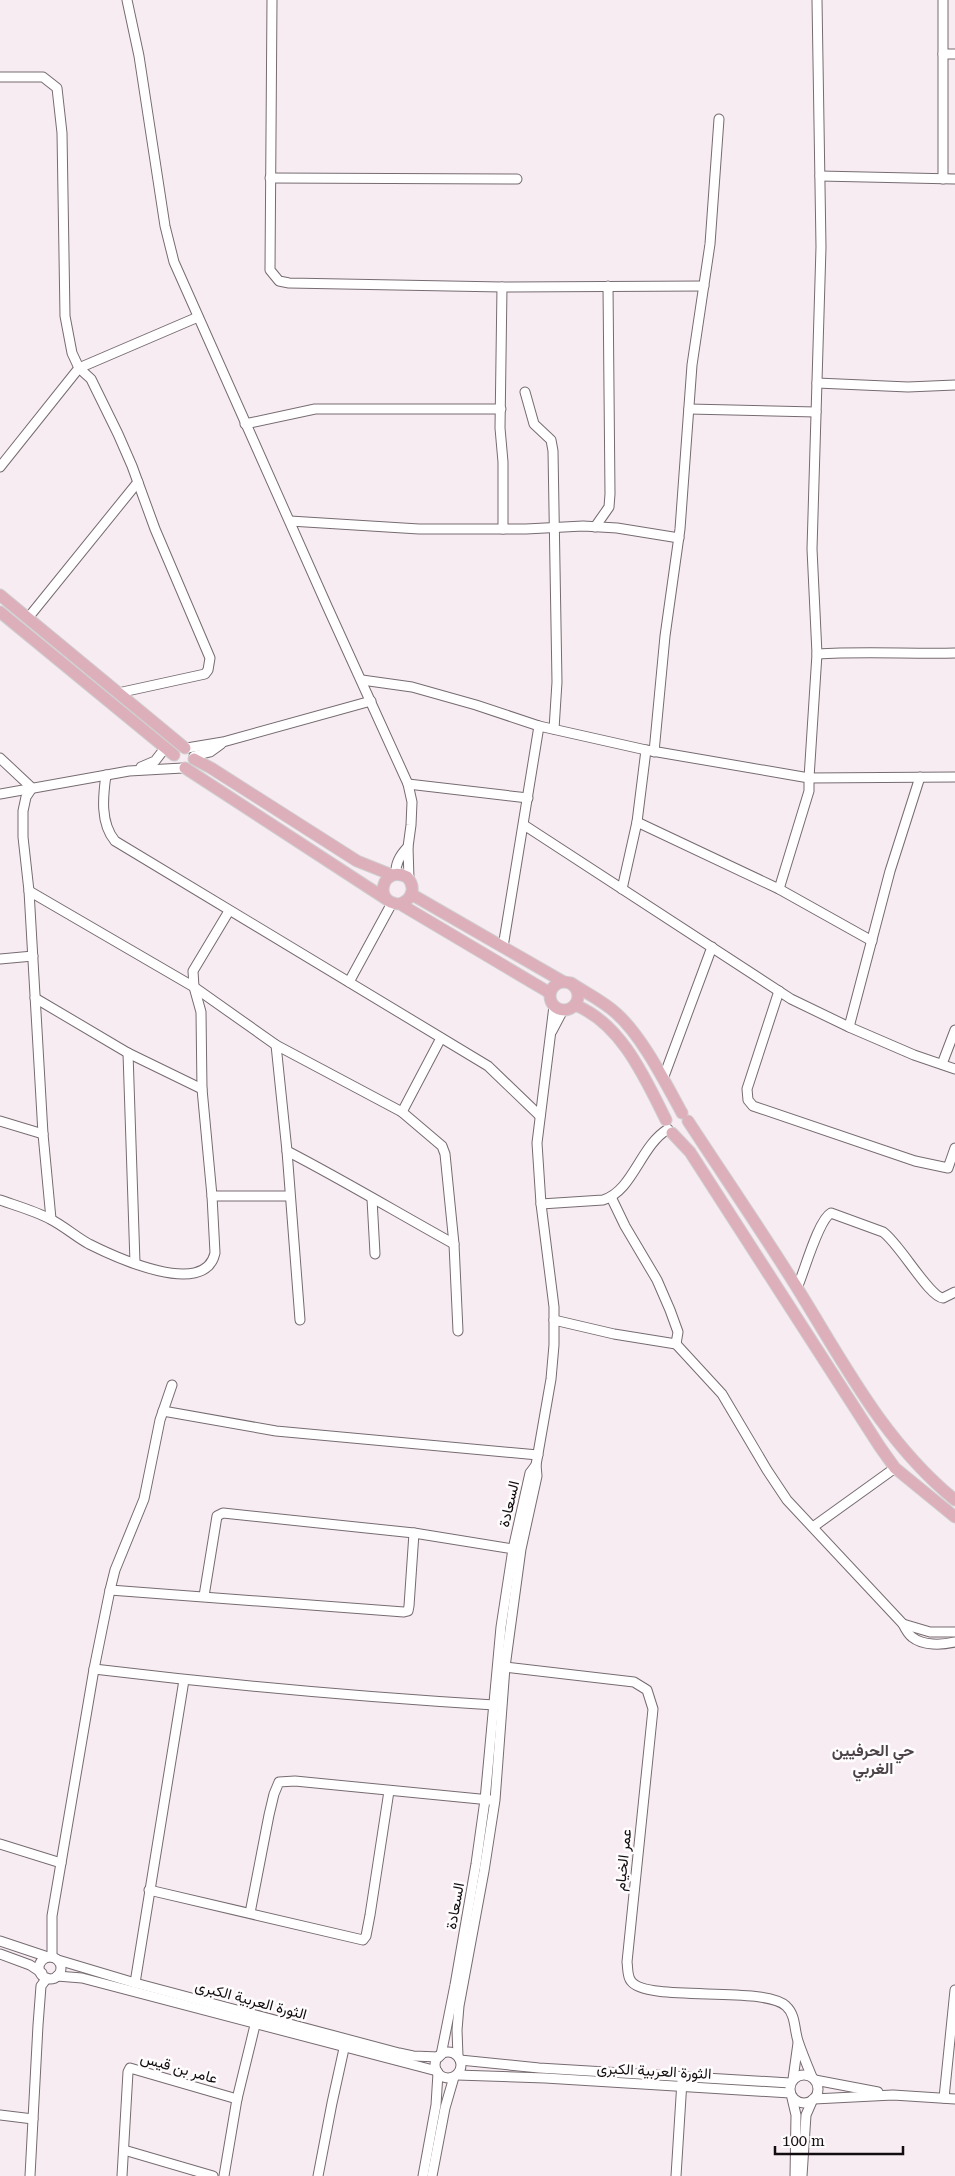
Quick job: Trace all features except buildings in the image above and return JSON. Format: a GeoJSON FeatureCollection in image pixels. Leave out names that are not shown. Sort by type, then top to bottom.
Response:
{"type":"FeatureCollection","features":[{"type":"Feature","properties":{"kind":"main road"},"geometry":{"type":"LineString","coordinates":[[0,595],[190,753],[211,768],[357,861],[394,875],[403,875],[409,879],[412,884],[412,894],[409,899],[393,902]]}},
{"type":"Feature","properties":{"kind":"main road"},"geometry":{"type":"LineString","coordinates":[[0,612],[170,751],[175,762],[184,768],[393,902],[550,993],[558,1008],[571,1008],[577,1000],[577,991],[567,982]]}},
{"type":"Feature","properties":{"kind":"main road"},"geometry":{"type":"LineString","coordinates":[[170,751],[179,748],[190,753]]}},
{"type":"Feature","properties":{"kind":"main road"},"geometry":{"type":"LineString","coordinates":[[184,768],[190,766],[190,753]]}},
{"type":"Feature","properties":{"kind":"main road"},"geometry":{"type":"LineString","coordinates":[[393,902],[383,891],[383,886],[394,875]]}},
{"type":"Feature","properties":{"kind":"main road"},"geometry":{"type":"LineString","coordinates":[[412,894],[504,948],[567,982],[617,1014],[631,1030],[685,1117],[797,1288],[849,1376],[912,1462],[955,1500]]}},
{"type":"Feature","properties":{"kind":"main road"},"geometry":{"type":"LineString","coordinates":[[550,993],[554,985],[567,982]]}},
{"type":"Feature","properties":{"kind":"main road"},"geometry":{"type":"LineString","coordinates":[[575,1005],[587,1010],[610,1028],[632,1059],[669,1127],[690,1152],[895,1468],[955,1517]]}},
{"type":"Feature","properties":{"kind":"main road"},"geometry":{"type":"LineString","coordinates":[[669,1127],[672,1113],[685,1117]]}},
{"type":"Feature","properties":{"kind":"main road"},"geometry":{"type":"LineString","coordinates":[[669,1127],[682,1133],[687,1128],[685,1117]]}},
{"type":"Feature","properties":{"kind":"street"},"geometry":{"type":"LineString","coordinates":[[126,0],[139,56],[170,252],[180,279],[408,784],[412,802],[408,847],[409,879]]}},
{"type":"Feature","properties":{"kind":"street"},"geometry":{"type":"LineString","coordinates":[[272,0],[270,270],[279,281],[289,284],[502,287],[704,286]]}},
{"type":"Feature","properties":{"kind":"street"},"geometry":{"type":"LineString","coordinates":[[779,889],[809,791],[817,654],[812,548],[821,247],[818,0]]}},
{"type":"Feature","properties":{"kind":"street"},"geometry":{"type":"LineString","coordinates":[[943,0],[943,179]]}},
{"type":"Feature","properties":{"kind":"street"},"geometry":{"type":"LineString","coordinates":[[943,54],[955,54]]}},
{"type":"Feature","properties":{"kind":"street"},"geometry":{"type":"LineString","coordinates":[[0,77],[43,77],[57,88],[62,133],[65,316],[72,352],[79,368],[91,379],[118,434],[155,529],[210,658],[210,664],[205,674],[196,678],[118,693]]}},
{"type":"Feature","properties":{"kind":"street"},"geometry":{"type":"LineString","coordinates":[[622,889],[650,751],[679,538],[692,365],[704,286],[720,119]]}},
{"type":"Feature","properties":{"kind":"street"},"geometry":{"type":"LineString","coordinates":[[820,176],[955,179]]}},
{"type":"Feature","properties":{"kind":"street"},"geometry":{"type":"LineString","coordinates":[[270,178],[517,179]]}},
{"type":"Feature","properties":{"kind":"street"},"geometry":{"type":"LineString","coordinates":[[595,526],[609,507],[610,494],[611,426],[608,286]]}},
{"type":"Feature","properties":{"kind":"street"},"geometry":{"type":"LineString","coordinates":[[502,287],[501,409],[503,529]]}},
{"type":"Feature","properties":{"kind":"street"},"geometry":{"type":"LineString","coordinates":[[0,466],[79,368],[198,317]]}},
{"type":"Feature","properties":{"kind":"street"},"geometry":{"type":"LineString","coordinates":[[817,383],[908,387],[955,385]]}},
{"type":"Feature","properties":{"kind":"street"},"geometry":{"type":"LineString","coordinates":[[525,392],[534,424],[551,440],[553,451],[557,682],[554,729]]}},
{"type":"Feature","properties":{"kind":"street"},"geometry":{"type":"LineString","coordinates":[[245,424],[315,409],[501,409]]}},
{"type":"Feature","properties":{"kind":"street"},"geometry":{"type":"LineString","coordinates":[[689,409],[816,412]]}},
{"type":"Feature","properties":{"kind":"street"},"geometry":{"type":"LineString","coordinates":[[28,618],[138,482]]}},
{"type":"Feature","properties":{"kind":"street"},"geometry":{"type":"LineString","coordinates":[[290,521],[419,529],[595,526],[679,538]]}},
{"type":"Feature","properties":{"kind":"street"},"geometry":{"type":"LineString","coordinates":[[817,654],[853,652],[895,654],[955,653]]}},
{"type":"Feature","properties":{"kind":"street"},"geometry":{"type":"LineString","coordinates":[[362,680],[412,687],[476,705],[539,726],[650,751],[809,778],[955,778]]}},
{"type":"Feature","properties":{"kind":"street"},"geometry":{"type":"LineString","coordinates":[[190,753],[210,752],[223,742],[371,701]]}},
{"type":"Feature","properties":{"kind":"street"},"geometry":{"type":"LineString","coordinates":[[504,948],[539,726]]}},
{"type":"Feature","properties":{"kind":"street"},"geometry":{"type":"LineString","coordinates":[[129,771],[155,760],[170,751]]}},
{"type":"Feature","properties":{"kind":"street"},"geometry":{"type":"LineString","coordinates":[[0,758],[32,788]]}},
{"type":"Feature","properties":{"kind":"street"},"geometry":{"type":"LineString","coordinates":[[0,794],[129,771],[184,768]]}},
{"type":"Feature","properties":{"kind":"street"},"geometry":{"type":"LineString","coordinates":[[106,775],[104,791],[105,822],[108,834],[114,841],[488,1066],[540,1116]]}},
{"type":"Feature","properties":{"kind":"street"},"geometry":{"type":"LineString","coordinates":[[849,1027],[900,835],[920,777]]}},
{"type":"Feature","properties":{"kind":"street"},"geometry":{"type":"LineString","coordinates":[[408,784],[528,798]]}},
{"type":"Feature","properties":{"kind":"street"},"geometry":{"type":"LineString","coordinates":[[32,788],[26,797],[23,811],[23,837],[29,891],[43,1134],[51,1219]]}},
{"type":"Feature","properties":{"kind":"street"},"geometry":{"type":"LineString","coordinates":[[637,822],[779,889],[872,941]]}},
{"type":"Feature","properties":{"kind":"street"},"geometry":{"type":"LineString","coordinates":[[524,825],[779,991],[820,1014],[849,1027],[955,1069]]}},
{"type":"Feature","properties":{"kind":"street"},"geometry":{"type":"LineString","coordinates":[[394,875],[395,867],[401,854],[408,847]]}},
{"type":"Feature","properties":{"kind":"street"},"geometry":{"type":"LineString","coordinates":[[29,891],[194,987],[276,1045],[402,1112],[442,1146],[445,1154],[454,1244],[458,1331]]}},
{"type":"Feature","properties":{"kind":"street"},"geometry":{"type":"LineString","coordinates":[[349,982],[393,902]]}},
{"type":"Feature","properties":{"kind":"street"},"geometry":{"type":"LineString","coordinates":[[0,1200],[51,1219],[88,1244],[154,1271],[178,1274],[196,1272],[207,1269],[213,1262],[215,1253],[212,1196],[202,1089],[201,1012],[194,987],[193,971],[228,911]]}},
{"type":"Feature","properties":{"kind":"street"},"geometry":{"type":"LineString","coordinates":[[663,1079],[712,947]]}},
{"type":"Feature","properties":{"kind":"street"},"geometry":{"type":"LineString","coordinates":[[0,959],[33,956]]}},
{"type":"Feature","properties":{"kind":"street"},"geometry":{"type":"LineString","coordinates":[[779,991],[748,1089],[748,1100],[753,1106],[915,1161],[952,1169],[955,1148]]}},
{"type":"Feature","properties":{"kind":"street"},"geometry":{"type":"LineString","coordinates":[[35,998],[128,1053],[202,1089]]}},
{"type":"Feature","properties":{"kind":"street"},"geometry":{"type":"LineString","coordinates":[[536,1465],[551,1379],[554,1320],[541,1204],[537,1144],[551,1033],[558,1008]]}},
{"type":"Feature","properties":{"kind":"street"},"geometry":{"type":"LineString","coordinates":[[942,1064],[955,1030]]}},
{"type":"Feature","properties":{"kind":"street"},"geometry":{"type":"LineString","coordinates":[[402,1112],[441,1038]]}},
{"type":"Feature","properties":{"kind":"street"},"geometry":{"type":"LineString","coordinates":[[276,1045],[287,1151],[300,1320]]}},
{"type":"Feature","properties":{"kind":"street"},"geometry":{"type":"LineString","coordinates":[[128,1053],[135,1263]]}},
{"type":"Feature","properties":{"kind":"street"},"geometry":{"type":"LineString","coordinates":[[0,1121],[43,1134]]}},
{"type":"Feature","properties":{"kind":"street"},"geometry":{"type":"LineString","coordinates":[[541,1204],[611,1197],[622,1187],[656,1136],[669,1127]]}},
{"type":"Feature","properties":{"kind":"street"},"geometry":{"type":"LineString","coordinates":[[287,1151],[349,1183],[454,1244]]}},
{"type":"Feature","properties":{"kind":"street"},"geometry":{"type":"LineString","coordinates":[[212,1196],[289,1196]]}},
{"type":"Feature","properties":{"kind":"street"},"geometry":{"type":"LineString","coordinates":[[611,1197],[625,1226],[657,1280],[678,1332],[676,1344]]}},
{"type":"Feature","properties":{"kind":"street"},"geometry":{"type":"LineString","coordinates":[[372,1198],[375,1254]]}},
{"type":"Feature","properties":{"kind":"street"},"geometry":{"type":"LineString","coordinates":[[797,1288],[821,1227],[827,1215],[831,1213],[883,1232],[889,1236],[899,1246],[934,1295],[943,1298],[955,1292]]}},
{"type":"Feature","properties":{"kind":"street"},"geometry":{"type":"LineString","coordinates":[[554,1320],[614,1334],[676,1344],[722,1394],[776,1485],[787,1500],[903,1624],[909,1634],[918,1640],[936,1644],[955,1642]]}},
{"type":"Feature","properties":{"kind":"street"},"geometry":{"type":"LineString","coordinates":[[57,1976],[61,1966],[53,1958],[52,1916],[94,1669],[115,1570],[144,1499],[163,1411],[172,1385]]}},
{"type":"Feature","properties":{"kind":"street"},"geometry":{"type":"LineString","coordinates":[[163,1411],[276,1431],[538,1455]]}},
{"type":"Feature","properties":{"kind":"street","name":"السعادة"},"geometry":{"type":"LineString","coordinates":[[440,2056],[455,1985],[485,1800],[501,1627],[513,1548],[530,1473],[536,1465]]}},
{"type":"Feature","properties":{"kind":"street","name":"السعادة"},"geometry":{"type":"LineString","coordinates":[[459,2058],[457,2030],[459,2006],[483,1880],[495,1800],[505,1667],[521,1549],[538,1476],[536,1465]]}},
{"type":"Feature","properties":{"kind":"street"},"geometry":{"type":"LineString","coordinates":[[813,1526],[895,1468]]}},
{"type":"Feature","properties":{"kind":"street"},"geometry":{"type":"LineString","coordinates":[[204,1596],[218,1514],[223,1512],[414,1534],[513,1548]]}},
{"type":"Feature","properties":{"kind":"street"},"geometry":{"type":"LineString","coordinates":[[110,1590],[408,1611],[414,1534]]}},
{"type":"Feature","properties":{"kind":"street"},"geometry":{"type":"LineString","coordinates":[[903,1624],[930,1632],[955,1632]]}},
{"type":"Feature","properties":{"kind":"street","name":"عمر الخيام"},"geometry":{"type":"LineString","coordinates":[[505,1667],[634,1682],[648,1690],[653,1709],[627,1962],[631,1981],[638,1986],[655,1990],[745,1996],[778,2001],[784,2004],[792,2014],[798,2040],[814,2078]]}},
{"type":"Feature","properties":{"kind":"street"},"geometry":{"type":"LineString","coordinates":[[94,1669],[184,1680],[396,1699],[494,1705]]}},
{"type":"Feature","properties":{"kind":"street"},"geometry":{"type":"LineString","coordinates":[[135,1983],[184,1680]]}},
{"type":"Feature","properties":{"kind":"street"},"geometry":{"type":"LineString","coordinates":[[250,1913],[269,1815],[279,1782],[295,1781],[389,1792],[495,1800]]}},
{"type":"Feature","properties":{"kind":"street"},"geometry":{"type":"LineString","coordinates":[[149,1890],[363,1940],[366,1936],[370,1915],[389,1792]]}},
{"type":"Feature","properties":{"kind":"street"},"geometry":{"type":"LineString","coordinates":[[0,1844],[61,1863]]}},
{"type":"Feature","properties":{"kind":"street","name":"الثورة العربية الكبرى"},"geometry":{"type":"LineString","coordinates":[[0,1941],[257,2021]]}},
{"type":"Feature","properties":{"kind":"street"},"geometry":{"type":"LineString","coordinates":[[0,1954],[30,1965],[44,1976]]}},
{"type":"Feature","properties":{"kind":"street"},"geometry":{"type":"LineString","coordinates":[[30,2176],[39,2009],[44,1976],[40,1964],[53,1958]]}},
{"type":"Feature","properties":{"kind":"street","name":"الثورة العربية الكبرى"},"geometry":{"type":"LineString","coordinates":[[44,1976],[82,1978],[345,2043],[413,2056],[440,2056]]}},
{"type":"Feature","properties":{"kind":"street"},"geometry":{"type":"LineString","coordinates":[[944,2098],[955,1990]]}},
{"type":"Feature","properties":{"kind":"street"},"geometry":{"type":"LineString","coordinates":[[224,2176],[237,2099],[257,2021]]}},
{"type":"Feature","properties":{"kind":"street","name":"عمر الخيام"},"geometry":{"type":"LineString","coordinates":[[792,2081],[798,2040]]}},
{"type":"Feature","properties":{"kind":"street"},"geometry":{"type":"LineString","coordinates":[[318,2176],[345,2043]]}},
{"type":"Feature","properties":{"kind":"street","name":"الثورة العربية الكبرى"},"geometry":{"type":"LineString","coordinates":[[345,2043],[437,2072]]}},
{"type":"Feature","properties":{"kind":"street"},"geometry":{"type":"LineString","coordinates":[[424,2176],[436,2105],[436,2064],[440,2056],[448,2052],[459,2058],[461,2068],[456,2076],[445,2108],[432,2176]]}},
{"type":"Feature","properties":{"kind":"street","name":"الثورة العربية الكبرى"},"geometry":{"type":"LineString","coordinates":[[459,2058],[791,2095]]}},
{"type":"Feature","properties":{"kind":"street","name":"عامر بن قيس"},"geometry":{"type":"LineString","coordinates":[[122,2176],[128,2072],[130,2068],[237,2099]]}},
{"type":"Feature","properties":{"kind":"street"},"geometry":{"type":"LineString","coordinates":[[437,2072],[447,2078],[456,2076]]}},
{"type":"Feature","properties":{"kind":"street"},"geometry":{"type":"LineString","coordinates":[[795,2176],[796,2115],[791,2095],[792,2081],[802,2074],[893,2095]]}},
{"type":"Feature","properties":{"kind":"street","name":"الثورة العربية الكبرى"},"geometry":{"type":"LineString","coordinates":[[456,2076],[488,2075],[682,2082],[792,2081]]}},
{"type":"Feature","properties":{"kind":"street"},"geometry":{"type":"LineString","coordinates":[[802,2176],[806,2115],[818,2090],[814,2078]]}},
{"type":"Feature","properties":{"kind":"street"},"geometry":{"type":"LineString","coordinates":[[676,2176],[682,2082]]}},
{"type":"Feature","properties":{"kind":"street"},"geometry":{"type":"LineString","coordinates":[[791,2095],[800,2103],[806,2103],[814,2099],[893,2095],[955,2098]]}},
{"type":"Feature","properties":{"kind":"street"},"geometry":{"type":"LineString","coordinates":[[0,2115],[33,2119]]}},
{"type":"Feature","properties":{"kind":"street"},"geometry":{"type":"LineString","coordinates":[[124,2150],[214,2176]]}},
{"type":"Feature","properties":{"kind":"district","name":"حي الحرفيين الغربي"},"geometry":{"type":"Point","coordinates":[873,1759]}}]}
